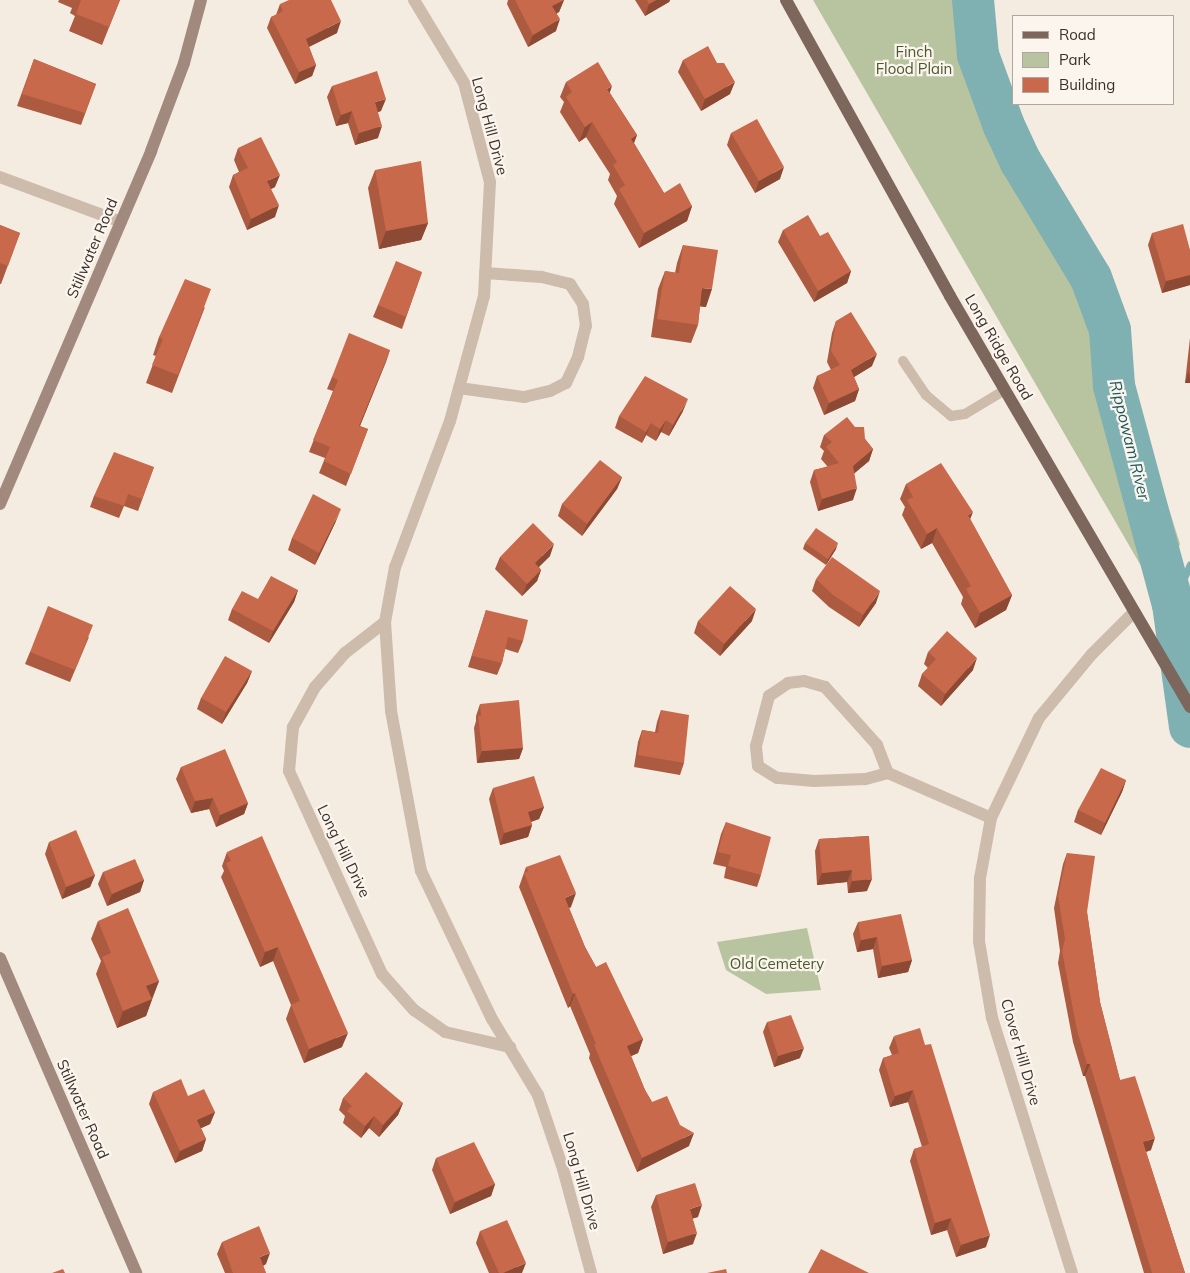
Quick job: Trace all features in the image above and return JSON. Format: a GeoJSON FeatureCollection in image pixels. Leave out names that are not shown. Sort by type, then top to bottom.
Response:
{"type":"FeatureCollection","features":[{"type":"Feature","properties":{"kind":"main road","name":"Stillwater Road"},"geometry":{"type":"LineString","coordinates":[[0,504],[121,222],[184,63],[201,0]]}},
{"type":"Feature","properties":{"kind":"main road","name":"Long Ridge Road"},"geometry":{"type":"LineString","coordinates":[[786,0],[1005,390],[1190,707]]}},
{"type":"Feature","properties":{"kind":"main road","name":"Stillwater Road"},"geometry":{"type":"LineString","coordinates":[[0,958],[136,1273]]}},
{"type":"Feature","properties":{"kind":"street","name":"Long Hill Drive"},"geometry":{"type":"LineString","coordinates":[[414,0],[467,92],[490,182],[484,296],[450,420],[395,567],[385,622],[391,711],[421,872],[492,1019],[538,1095],[563,1169],[591,1273]]}},
{"type":"Feature","properties":{"kind":"street"},"geometry":{"type":"LineString","coordinates":[[0,176],[121,222]]}},
{"type":"Feature","properties":{"kind":"street"},"geometry":{"type":"LineString","coordinates":[[459,388],[524,397],[550,391],[566,383],[578,357],[586,326],[583,304],[570,284],[541,277],[485,273]]}},
{"type":"Feature","properties":{"kind":"street","name":"Clover Hill Drive"},"geometry":{"type":"LineString","coordinates":[[1072,1273],[992,1018],[979,941],[980,878],[991,818],[1039,718],[1092,654],[1134,612]]}},
{"type":"Feature","properties":{"kind":"street","name":"Long Hill Drive"},"geometry":{"type":"LineString","coordinates":[[385,622],[346,654],[316,688],[293,727],[289,770],[382,974],[414,1010],[445,1032],[510,1047]]}},
{"type":"Feature","properties":{"kind":"street"},"geometry":{"type":"LineString","coordinates":[[888,773],[877,745],[825,688],[804,681],[788,684],[769,696],[756,746],[758,766],[777,778],[814,781],[865,779],[888,773],[991,818]]}},
{"type":"Feature","properties":{"kind":"lane"},"geometry":{"type":"LineString","coordinates":[[903,361],[926,395],[951,416],[966,414],[1005,390]]}},
{"type":"Feature","properties":{"kind":"green space","name":"Finch Flood Plain"},"geometry":{"type":"Polygon","coordinates":[[[813,0],[960,0],[962,23],[977,68],[1088,251],[1180,544],[1159,597],[813,0]]]}},
{"type":"Feature","properties":{"kind":"green space","name":"Old Cemetery"},"geometry":{"type":"Polygon","coordinates":[[[807,928],[821,990],[766,994],[726,970],[717,942],[807,928]]]}},
{"type":"Feature","properties":{"kind":"building"},"geometry":{"type":"Polygon","coordinates":[[[81,0],[120,0],[109,27],[76,14],[81,0]]]}},
{"type":"Feature","properties":{"kind":"building"},"geometry":{"type":"Polygon","coordinates":[[[289,0],[331,0],[341,21],[306,39],[316,65],[299,72],[271,17],[283,11],[280,4],[289,0]]]}},
{"type":"Feature","properties":{"kind":"building"},"geometry":{"type":"Polygon","coordinates":[[[515,0],[564,0],[552,6],[560,19],[533,35],[515,0]]]}},
{"type":"Feature","properties":{"kind":"building"},"geometry":{"type":"Polygon","coordinates":[[[647,0],[656,0],[649,4],[647,0]]]}},
{"type":"Feature","properties":{"kind":"building"},"geometry":{"type":"Polygon","coordinates":[[[708,46],[717,63],[724,63],[735,82],[705,99],[683,60],[708,46]]]}},
{"type":"Feature","properties":{"kind":"building"},"geometry":{"type":"Polygon","coordinates":[[[34,59],[96,84],[85,113],[22,94],[34,59]]]}},
{"type":"Feature","properties":{"kind":"building"},"geometry":{"type":"Polygon","coordinates":[[[598,62],[612,86],[607,89],[637,135],[631,139],[664,193],[680,183],[692,206],[644,233],[619,189],[625,185],[613,165],[617,162],[592,122],[585,127],[566,97],[572,92],[566,82],[598,62]]]}},
{"type":"Feature","properties":{"kind":"building"},"geometry":{"type":"Polygon","coordinates":[[[377,71],[386,99],[375,102],[382,126],[359,133],[352,111],[341,115],[332,86],[377,71]]]}},
{"type":"Feature","properties":{"kind":"building"},"geometry":{"type":"Polygon","coordinates":[[[757,119],[784,167],[759,181],[731,133],[757,119]]]}},
{"type":"Feature","properties":{"kind":"building"},"geometry":{"type":"Polygon","coordinates":[[[261,137],[280,175],[267,181],[279,205],[251,219],[233,175],[248,168],[238,148],[261,137]]]}},
{"type":"Feature","properties":{"kind":"building"},"geometry":{"type":"Polygon","coordinates":[[[421,161],[428,223],[386,231],[375,170],[421,161]]]}},
{"type":"Feature","properties":{"kind":"building"},"geometry":{"type":"Polygon","coordinates":[[[808,215],[820,236],[828,232],[851,271],[818,291],[783,230],[808,215]]]}},
{"type":"Feature","properties":{"kind":"building"},"geometry":{"type":"Polygon","coordinates":[[[1183,224],[1190,250],[1190,275],[1166,281],[1152,233],[1183,224]]]}},
{"type":"Feature","properties":{"kind":"building"},"geometry":{"type":"Polygon","coordinates":[[[0,225],[20,233],[8,266],[0,263],[0,225]]]}},
{"type":"Feature","properties":{"kind":"building"},"geometry":{"type":"Polygon","coordinates":[[[683,245],[718,250],[712,289],[702,288],[698,325],[657,319],[665,271],[679,273],[683,245]]]}},
{"type":"Feature","properties":{"kind":"building"},"geometry":{"type":"Polygon","coordinates":[[[396,261],[422,272],[406,317],[378,305],[396,261]]]}},
{"type":"Feature","properties":{"kind":"building"},"geometry":{"type":"Polygon","coordinates":[[[185,279],[211,289],[178,375],[152,365],[163,339],[159,337],[185,279]]]}},
{"type":"Feature","properties":{"kind":"building"},"geometry":{"type":"Polygon","coordinates":[[[851,312],[877,354],[851,370],[859,389],[829,403],[817,376],[840,365],[831,351],[836,321],[851,312]]]}},
{"type":"Feature","properties":{"kind":"building"},"geometry":{"type":"Polygon","coordinates":[[[349,333],[390,350],[359,426],[368,429],[351,474],[324,461],[330,447],[313,440],[338,380],[332,377],[349,333]]]}},
{"type":"Feature","properties":{"kind":"building"},"geometry":{"type":"Polygon","coordinates":[[[645,376],[688,399],[673,425],[666,420],[660,429],[651,423],[646,432],[619,416],[645,376]]]}},
{"type":"Feature","properties":{"kind":"building"},"geometry":{"type":"Polygon","coordinates":[[[847,417],[855,427],[864,427],[865,439],[873,449],[853,466],[857,488],[822,499],[814,470],[839,463],[826,447],[832,442],[824,435],[847,417]]]}},
{"type":"Feature","properties":{"kind":"building"},"geometry":{"type":"Polygon","coordinates":[[[114,452],[154,467],[142,499],[128,494],[124,506],[94,496],[114,452]]]}},
{"type":"Feature","properties":{"kind":"building"},"geometry":{"type":"Polygon","coordinates":[[[600,460],[622,477],[587,524],[562,504],[600,460]]]}},
{"type":"Feature","properties":{"kind":"building"},"geometry":{"type":"Polygon","coordinates":[[[941,463],[973,512],[968,515],[1012,595],[980,613],[966,589],[971,586],[937,528],[927,534],[907,500],[913,497],[906,484],[941,463]]]}},
{"type":"Feature","properties":{"kind":"building"},"geometry":{"type":"Polygon","coordinates":[[[313,494],[341,509],[319,553],[292,538],[313,494]]]}},
{"type":"Feature","properties":{"kind":"building"},"geometry":{"type":"Polygon","coordinates":[[[533,523],[554,544],[535,563],[541,570],[527,584],[500,557],[533,523]]]}},
{"type":"Feature","properties":{"kind":"building"},"geometry":{"type":"Polygon","coordinates":[[[816,528],[838,543],[828,559],[805,543],[816,528]]]}},
{"type":"Feature","properties":{"kind":"building"},"geometry":{"type":"Polygon","coordinates":[[[832,557],[880,591],[863,615],[833,595],[816,579],[832,557]]]}},
{"type":"Feature","properties":{"kind":"building"},"geometry":{"type":"Polygon","coordinates":[[[271,576],[298,590],[273,631],[232,609],[242,591],[258,599],[271,576]]]}},
{"type":"Feature","properties":{"kind":"building"},"geometry":{"type":"Polygon","coordinates":[[[730,586],[756,609],[724,644],[698,621],[730,586]]]}},
{"type":"Feature","properties":{"kind":"building"},"geometry":{"type":"Polygon","coordinates":[[[48,606],[93,625],[75,670],[30,652],[48,606]]]}},
{"type":"Feature","properties":{"kind":"building"},"geometry":{"type":"Polygon","coordinates":[[[486,610],[528,620],[523,641],[508,637],[502,663],[472,656],[486,610]]]}},
{"type":"Feature","properties":{"kind":"building"},"geometry":{"type":"Polygon","coordinates":[[[947,631],[977,658],[945,694],[922,674],[936,659],[928,652],[947,631]]]}},
{"type":"Feature","properties":{"kind":"building"},"geometry":{"type":"Polygon","coordinates":[[[225,656],[252,671],[226,712],[201,698],[225,656]]]}},
{"type":"Feature","properties":{"kind":"building"},"geometry":{"type":"Polygon","coordinates":[[[519,700],[523,748],[482,751],[478,716],[481,716],[480,704],[519,700]]]}},
{"type":"Feature","properties":{"kind":"building"},"geometry":{"type":"Polygon","coordinates":[[[661,710],[689,715],[684,763],[638,755],[642,730],[658,733],[661,710]]]}},
{"type":"Feature","properties":{"kind":"building"},"geometry":{"type":"Polygon","coordinates":[[[225,749],[248,803],[220,815],[213,798],[195,801],[181,767],[225,749]]]}},
{"type":"Feature","properties":{"kind":"building"},"geometry":{"type":"Polygon","coordinates":[[[1101,768],[1126,780],[1105,823],[1078,810],[1101,768]]]}},
{"type":"Feature","properties":{"kind":"building"},"geometry":{"type":"Polygon","coordinates":[[[534,776],[544,807],[528,812],[532,825],[504,833],[493,788],[534,776]]]}},
{"type":"Feature","properties":{"kind":"building"},"geometry":{"type":"Polygon","coordinates":[[[726,822],[771,837],[761,875],[728,866],[731,855],[718,852],[726,822]]]}},
{"type":"Feature","properties":{"kind":"building"},"geometry":{"type":"Polygon","coordinates":[[[76,830],[95,875],[66,887],[49,842],[76,830]]]}},
{"type":"Feature","properties":{"kind":"building"},"geometry":{"type":"Polygon","coordinates":[[[262,836],[348,1033],[309,1049],[291,1005],[300,1001],[278,947],[265,952],[226,863],[231,861],[227,852],[262,836]]]}},
{"type":"Feature","properties":{"kind":"building"},"geometry":{"type":"Polygon","coordinates":[[[869,836],[872,879],[852,881],[852,870],[822,873],[819,839],[869,836]]]}},
{"type":"Feature","properties":{"kind":"building"},"geometry":{"type":"Polygon","coordinates":[[[1067,853],[1095,856],[1087,912],[1100,1002],[1120,1080],[1135,1076],[1155,1138],[1143,1142],[1185,1273],[1152,1273],[1090,1064],[1087,1064],[1077,1030],[1062,951],[1065,939],[1058,896],[1067,853]]]}},
{"type":"Feature","properties":{"kind":"building"},"geometry":{"type":"Polygon","coordinates":[[[560,855],[576,893],[565,898],[585,947],[596,967],[606,962],[643,1039],[627,1046],[645,1090],[652,1102],[667,1096],[680,1125],[694,1133],[642,1158],[524,873],[528,871],[526,867],[560,855]]]}},
{"type":"Feature","properties":{"kind":"building"},"geometry":{"type":"Polygon","coordinates":[[[135,859],[144,880],[112,894],[103,872],[135,859]]]}},
{"type":"Feature","properties":{"kind":"building"},"geometry":{"type":"Polygon","coordinates":[[[128,908],[159,981],[146,986],[152,999],[123,1011],[102,957],[111,953],[98,921],[128,908]]]}},
{"type":"Feature","properties":{"kind":"building"},"geometry":{"type":"Polygon","coordinates":[[[901,914],[912,960],[882,966],[877,937],[861,940],[858,922],[901,914]]]}},
{"type":"Feature","properties":{"kind":"building"},"geometry":{"type":"Polygon","coordinates":[[[791,1015],[804,1048],[778,1056],[767,1022],[791,1015]]]}},
{"type":"Feature","properties":{"kind":"building"},"geometry":{"type":"Polygon","coordinates":[[[920,1028],[925,1045],[931,1044],[990,1235],[961,1245],[951,1218],[935,1223],[914,1149],[929,1144],[913,1090],[895,1096],[883,1058],[899,1053],[894,1036],[920,1028]]]}},
{"type":"Feature","properties":{"kind":"building"},"geometry":{"type":"Polygon","coordinates":[[[366,1072],[403,1103],[383,1125],[374,1116],[365,1126],[347,1111],[352,1106],[343,1098],[366,1072]]]}},
{"type":"Feature","properties":{"kind":"building"},"geometry":{"type":"Polygon","coordinates":[[[181,1079],[188,1096],[204,1089],[215,1112],[197,1120],[206,1139],[180,1151],[153,1092],[181,1079]]]}},
{"type":"Feature","properties":{"kind":"building"},"geometry":{"type":"Polygon","coordinates":[[[474,1142],[495,1184],[455,1202],[436,1158],[474,1142]]]}},
{"type":"Feature","properties":{"kind":"building"},"geometry":{"type":"Polygon","coordinates":[[[695,1183],[702,1205],[690,1209],[697,1233],[668,1242],[656,1195],[695,1183]]]}},
{"type":"Feature","properties":{"kind":"building"},"geometry":{"type":"Polygon","coordinates":[[[507,1220],[526,1263],[499,1273],[480,1231],[507,1220]]]}},
{"type":"Feature","properties":{"kind":"building"},"geometry":{"type":"Polygon","coordinates":[[[259,1226],[270,1253],[260,1257],[266,1273],[233,1273],[222,1242],[259,1226]]]}},
{"type":"Feature","properties":{"kind":"building"},"geometry":{"type":"Polygon","coordinates":[[[821,1249],[869,1273],[808,1273],[821,1249]]]}},
{"type":"Feature","properties":{"kind":"building"},"geometry":{"type":"Polygon","coordinates":[[[63,1269],[65,1273],[52,1273],[63,1269]]]}},
{"type":"Feature","properties":{"kind":"building"},"geometry":{"type":"Polygon","coordinates":[[[726,1269],[727,1273],[707,1273],[726,1269]]]}},
{"type":"Feature","properties":{"kind":"waterway","name":"Rippowam River"},"geometry":{"type":"LineString","coordinates":[[973,0],[978,55],[1004,126],[1021,162],[1091,278],[1110,330],[1114,386],[1173,604],[1190,727]]}},
{"type":"Feature","properties":{"kind":"waterway"},"geometry":{"type":"LineString","coordinates":[[1173,604],[1190,564]]}}]}
